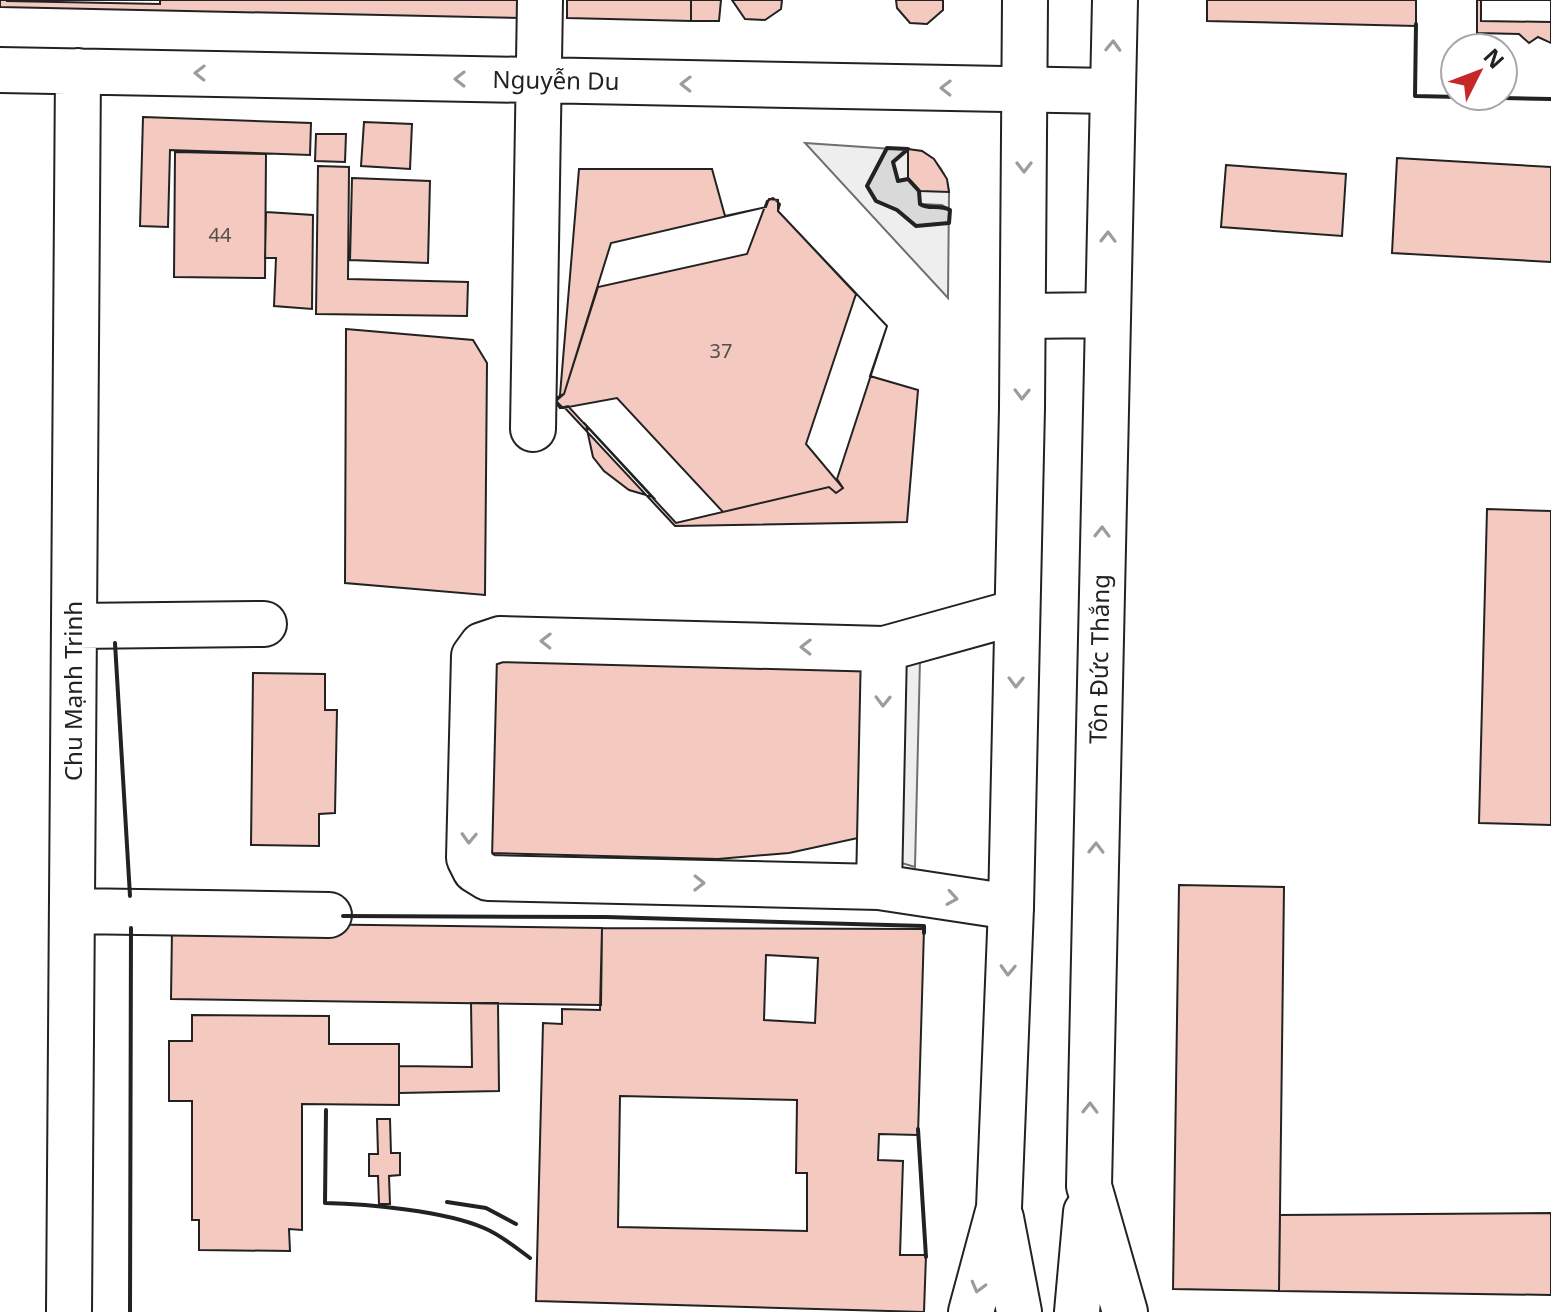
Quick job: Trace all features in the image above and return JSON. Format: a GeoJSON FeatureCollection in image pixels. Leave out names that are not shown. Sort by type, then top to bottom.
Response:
{"type":"FeatureCollection","features":[{"type":"Feature","properties":{"kind":"main road"},"geometry":{"type":"LineString","coordinates":[[533,429],[540,0]]}},
{"type":"Feature","properties":{"kind":"main road"},"geometry":{"type":"LineString","coordinates":[[971,1312],[999,1208],[1011,907],[1023,316],[1025,0]]}},
{"type":"Feature","properties":{"kind":"main road","name":"Tôn Đức Thắng"},"geometry":{"type":"LineString","coordinates":[[1115,0],[1089,1186],[1125,1312]]}},
{"type":"Feature","properties":{"kind":"main road","name":"Nguyễn Du"},"geometry":{"type":"LineString","coordinates":[[0,70],[1111,91]]}},
{"type":"Feature","properties":{"kind":"main road","name":"Chu Mạnh Trinh"},"geometry":{"type":"LineString","coordinates":[[69,1312],[78,71]]}},
{"type":"Feature","properties":{"kind":"main road"},"geometry":{"type":"LineString","coordinates":[[1023,316],[1107,315]]}},
{"type":"Feature","properties":{"kind":"main road"},"geometry":{"type":"LineString","coordinates":[[1011,907],[879,887],[488,878],[475,870],[469,858],[474,656],[482,645],[500,639],[884,649],[1017,612]]}},
{"type":"Feature","properties":{"kind":"main road"},"geometry":{"type":"LineString","coordinates":[[74,626],[264,624]]}},
{"type":"Feature","properties":{"kind":"main road"},"geometry":{"type":"LineString","coordinates":[[879,887],[884,649]]}},
{"type":"Feature","properties":{"kind":"main road"},"geometry":{"type":"LineString","coordinates":[[72,911],[329,915]]}},
{"type":"Feature","properties":{"kind":"main road"},"geometry":{"type":"LineString","coordinates":[[1077,1312],[1089,1186]]}},
{"type":"Feature","properties":{"kind":"main road"},"geometry":{"type":"LineString","coordinates":[[999,1208],[1019,1312]]}},
{"type":"Feature","properties":{"kind":"shaded area"},"geometry":{"type":"Polygon","coordinates":[[[805,143],[922,151],[937,164],[949,192],[948,298],[805,143]]]}},
{"type":"Feature","properties":{"kind":"shaded area"},"geometry":{"type":"Polygon","coordinates":[[[887,148],[908,149],[893,162],[898,181],[908,179],[919,191],[920,204],[942,205],[950,210],[949,223],[916,226],[897,210],[876,201],[867,186],[887,148]]]}},
{"type":"Feature","properties":{"kind":"shaded area"},"geometry":{"type":"Polygon","coordinates":[[[920,660],[915,867],[898,862],[902,664],[920,660]]]}},
{"type":"Feature","properties":{"kind":"building"},"geometry":{"type":"Polygon","coordinates":[[[0,0],[523,0],[523,18],[0,7],[0,0]]]}},
{"type":"Feature","properties":{"kind":"building"},"geometry":{"type":"Polygon","coordinates":[[[160,0],[160,4],[7,1],[160,0]]]}},
{"type":"Feature","properties":{"kind":"building"},"geometry":{"type":"Polygon","coordinates":[[[567,0],[691,0],[691,21],[567,18],[567,0]]]}},
{"type":"Feature","properties":{"kind":"building"},"geometry":{"type":"Polygon","coordinates":[[[691,0],[721,0],[719,21],[691,21],[691,0]]]}},
{"type":"Feature","properties":{"kind":"building"},"geometry":{"type":"Polygon","coordinates":[[[732,0],[782,0],[781,9],[765,20],[745,19],[732,0]]]}},
{"type":"Feature","properties":{"kind":"building"},"geometry":{"type":"Polygon","coordinates":[[[896,0],[943,0],[943,10],[927,24],[910,23],[897,8],[896,0]]]}},
{"type":"Feature","properties":{"kind":"building"},"geometry":{"type":"Polygon","coordinates":[[[1207,0],[1416,0],[1416,26],[1207,21],[1207,0]]]}},
{"type":"Feature","properties":{"kind":"building"},"geometry":{"type":"Polygon","coordinates":[[[1477,0],[1551,0],[1551,43],[1538,37],[1529,43],[1519,32],[1477,32],[1477,0]]]}},
{"type":"Feature","properties":{"kind":"building"},"geometry":{"type":"Polygon","coordinates":[[[1481,0],[1551,0],[1551,22],[1481,21],[1481,0]]]}},
{"type":"Feature","properties":{"kind":"building"},"geometry":{"type":"Polygon","coordinates":[[[143,117],[311,123],[310,155],[170,150],[168,227],[140,226],[143,117]]]}},
{"type":"Feature","properties":{"kind":"building"},"geometry":{"type":"Polygon","coordinates":[[[364,122],[412,124],[410,169],[361,166],[364,122]]]}},
{"type":"Feature","properties":{"kind":"building"},"geometry":{"type":"Polygon","coordinates":[[[316,134],[346,134],[345,162],[315,161],[316,134]]]}},
{"type":"Feature","properties":{"kind":"building"},"geometry":{"type":"Polygon","coordinates":[[[908,149],[922,151],[934,159],[947,179],[949,192],[920,191],[908,178],[908,149]]]}},
{"type":"Feature","properties":{"kind":"building"},"geometry":{"type":"Polygon","coordinates":[[[175,152],[266,154],[265,278],[174,277],[175,152]]]}},
{"type":"Feature","properties":{"kind":"building"},"geometry":{"type":"Polygon","coordinates":[[[1397,158],[1551,167],[1551,262],[1392,253],[1397,158]]]}},
{"type":"Feature","properties":{"kind":"building"},"geometry":{"type":"Polygon","coordinates":[[[1226,165],[1346,174],[1342,236],[1221,227],[1226,165]]]}},
{"type":"Feature","properties":{"kind":"building"},"geometry":{"type":"Polygon","coordinates":[[[318,166],[349,167],[348,279],[468,282],[467,316],[316,314],[318,166]]]}},
{"type":"Feature","properties":{"kind":"building"},"geometry":{"type":"Polygon","coordinates":[[[579,169],[712,169],[725,216],[766,207],[769,199],[778,200],[778,211],[887,326],[870,376],[918,390],[907,522],[675,526],[565,408],[560,408],[556,401],[560,395],[579,169]]]}},
{"type":"Feature","properties":{"kind":"building"},"geometry":{"type":"Polygon","coordinates":[[[352,178],[430,181],[428,263],[350,260],[352,178]]]}},
{"type":"Feature","properties":{"kind":"building"},"geometry":{"type":"Polygon","coordinates":[[[773,198],[780,204],[778,211],[856,294],[806,444],[843,488],[836,493],[829,487],[723,512],[617,398],[563,408],[556,401],[564,394],[598,287],[747,254],[767,201],[773,198]]]}},
{"type":"Feature","properties":{"kind":"building"},"geometry":{"type":"Polygon","coordinates":[[[769,199],[778,200],[778,211],[887,326],[837,479],[843,488],[836,493],[829,487],[676,523],[568,406],[560,408],[556,403],[558,397],[564,394],[611,243],[766,207],[769,199]]]}},
{"type":"Feature","properties":{"kind":"building"},"geometry":{"type":"Polygon","coordinates":[[[266,212],[313,215],[312,309],[274,306],[276,258],[265,258],[266,212]]]}},
{"type":"Feature","properties":{"kind":"building"},"geometry":{"type":"Polygon","coordinates":[[[346,329],[473,340],[487,363],[485,595],[345,583],[346,329]]]}},
{"type":"Feature","properties":{"kind":"building"},"geometry":{"type":"Polygon","coordinates":[[[586,425],[653,497],[629,490],[604,471],[593,457],[586,425]]]}},
{"type":"Feature","properties":{"kind":"building"},"geometry":{"type":"Polygon","coordinates":[[[1487,509],[1551,511],[1551,825],[1479,823],[1487,509]]]}},
{"type":"Feature","properties":{"kind":"building"},"geometry":{"type":"Polygon","coordinates":[[[492,657],[862,667],[858,838],[789,853],[718,859],[488,853],[492,657]]]}},
{"type":"Feature","properties":{"kind":"building"},"geometry":{"type":"Polygon","coordinates":[[[253,673],[325,674],[325,710],[337,710],[335,813],[319,814],[319,846],[251,845],[253,673]]]}},
{"type":"Feature","properties":{"kind":"building"},"geometry":{"type":"Polygon","coordinates":[[[1179,885],[1284,887],[1279,1291],[1173,1289],[1179,885]]]}},
{"type":"Feature","properties":{"kind":"building"},"geometry":{"type":"Polygon","coordinates":[[[291,924],[602,928],[601,1005],[171,999],[172,929],[291,924]]]}},
{"type":"Feature","properties":{"kind":"building"},"geometry":{"type":"Polygon","coordinates":[[[602,928],[924,929],[918,1135],[879,1134],[878,1160],[903,1161],[900,1255],[926,1255],[924,1312],[536,1301],[543,1023],[562,1024],[562,1009],[600,1010],[602,928]],[[766,955],[764,1020],[815,1023],[818,958],[766,955]],[[620,1096],[618,1227],[807,1231],[807,1173],[796,1173],[797,1100],[620,1096]]]}},
{"type":"Feature","properties":{"kind":"building"},"geometry":{"type":"Polygon","coordinates":[[[471,1003],[498,1003],[499,1091],[399,1093],[399,1066],[472,1067],[471,1003]]]}},
{"type":"Feature","properties":{"kind":"building"},"geometry":{"type":"Polygon","coordinates":[[[192,1015],[329,1016],[329,1044],[399,1044],[399,1105],[302,1104],[302,1230],[289,1229],[290,1251],[199,1250],[199,1220],[192,1220],[192,1101],[169,1101],[169,1041],[192,1041],[192,1015]]]}},
{"type":"Feature","properties":{"kind":"building"},"geometry":{"type":"Polygon","coordinates":[[[377,1119],[390,1119],[391,1153],[400,1153],[400,1175],[389,1176],[390,1204],[379,1204],[378,1176],[369,1176],[369,1154],[378,1154],[377,1119]]]}},
{"type":"Feature","properties":{"kind":"building"},"geometry":{"type":"Polygon","coordinates":[[[1551,1213],[1551,1295],[1279,1291],[1280,1215],[1551,1213]]]}},
{"type":"Feature","properties":{"kind":"wall"},"geometry":{"type":"LineString","coordinates":[[1416,24],[1415,96],[1551,99]]}},
{"type":"Feature","properties":{"kind":"wall"},"geometry":{"type":"LineString","coordinates":[[887,148],[908,149],[893,162],[898,181],[908,179],[919,191],[920,204],[950,210],[949,223],[916,226],[897,210],[876,201],[867,186],[887,148]]}},
{"type":"Feature","properties":{"kind":"wall"},"geometry":{"type":"LineString","coordinates":[[115,643],[130,896]]}},
{"type":"Feature","properties":{"kind":"wall"},"geometry":{"type":"LineString","coordinates":[[343,916],[606,917],[924,926],[924,933]]}},
{"type":"Feature","properties":{"kind":"wall"},"geometry":{"type":"LineString","coordinates":[[130,1312],[131,928]]}},
{"type":"Feature","properties":{"kind":"wall"},"geometry":{"type":"LineString","coordinates":[[326,1110],[325,1203],[406,1210],[468,1222],[496,1234],[530,1258]]}},
{"type":"Feature","properties":{"kind":"wall"},"geometry":{"type":"LineString","coordinates":[[918,1129],[926,1257]]}},
{"type":"Feature","properties":{"kind":"wall"},"geometry":{"type":"LineString","coordinates":[[447,1202],[486,1208],[516,1224]]}}]}
